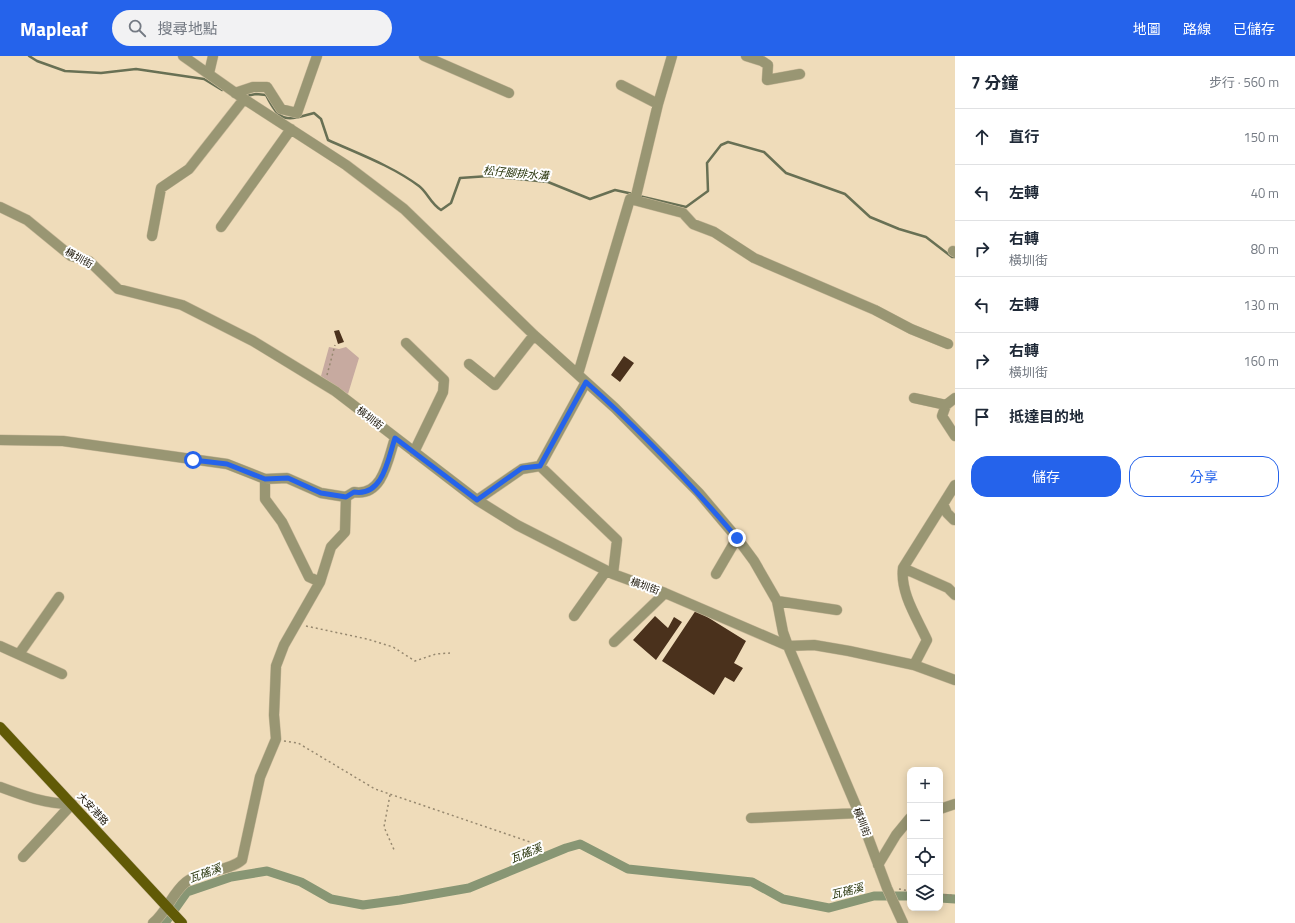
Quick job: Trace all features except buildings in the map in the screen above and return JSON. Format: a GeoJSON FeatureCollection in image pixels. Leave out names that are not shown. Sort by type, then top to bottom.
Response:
{"type":"FeatureCollection","features":[{"type":"Feature","properties":{"kind":"main road","name":"大安港路"},"geometry":{"type":"LineString","coordinates":[[0,727],[179,920]]}},
{"type":"Feature","properties":{"kind":"street","name":"橫圳街"},"geometry":{"type":"LineString","coordinates":[[183,56],[209,73],[239,96],[346,165],[404,209],[534,335],[615,408],[699,493],[737,538],[754,561],[777,601],[788,646],[859,813],[887,888],[903,923]]}},
{"type":"Feature","properties":{"kind":"street"},"geometry":{"type":"LineString","coordinates":[[209,73],[213,56]]}},
{"type":"Feature","properties":{"kind":"street"},"geometry":{"type":"LineString","coordinates":[[152,236],[161,188],[189,169],[239,96],[253,87],[267,87],[281,109],[297,113],[316,56]]}},
{"type":"Feature","properties":{"kind":"street"},"geometry":{"type":"LineString","coordinates":[[424,56],[509,93]]}},
{"type":"Feature","properties":{"kind":"street"},"geometry":{"type":"LineString","coordinates":[[578,374],[634,195],[672,56]]}},
{"type":"Feature","properties":{"kind":"street"},"geometry":{"type":"LineString","coordinates":[[746,56],[756,58],[768,65],[767,80],[800,74]]}},
{"type":"Feature","properties":{"kind":"street"},"geometry":{"type":"LineString","coordinates":[[622,85],[658,104]]}},
{"type":"Feature","properties":{"kind":"street"},"geometry":{"type":"LineString","coordinates":[[221,227],[291,129]]}},
{"type":"Feature","properties":{"kind":"street"},"geometry":{"type":"LineString","coordinates":[[634,195],[682,213],[693,224],[714,232],[754,258],[875,310],[911,329],[948,344]]}},
{"type":"Feature","properties":{"kind":"street","name":"橫圳街"},"geometry":{"type":"LineString","coordinates":[[0,207],[27,220],[71,256],[89,261],[118,289],[182,305],[252,341],[335,391],[477,500],[517,525],[610,572],[665,593],[788,646],[814,645],[914,665],[955,680]]}},
{"type":"Feature","properties":{"kind":"street"},"geometry":{"type":"LineString","coordinates":[[469,364],[495,384],[534,335]]}},
{"type":"Feature","properties":{"kind":"street"},"geometry":{"type":"LineString","coordinates":[[406,343],[444,380],[443,392],[414,452]]}},
{"type":"Feature","properties":{"kind":"street"},"geometry":{"type":"LineString","coordinates":[[540,466],[586,382]]}},
{"type":"Feature","properties":{"kind":"street"},"geometry":{"type":"LineString","coordinates":[[914,398],[946,405]]}},
{"type":"Feature","properties":{"kind":"street"},"geometry":{"type":"LineString","coordinates":[[955,398],[946,405],[942,416],[955,436]]}},
{"type":"Feature","properties":{"kind":"street"},"geometry":{"type":"LineString","coordinates":[[0,440],[63,441],[227,464],[265,479],[288,478],[321,493],[346,497],[354,492],[361,494],[372,490],[379,484],[395,438]]}},
{"type":"Feature","properties":{"kind":"street"},"geometry":{"type":"LineString","coordinates":[[477,500],[522,468],[540,466]]}},
{"type":"Feature","properties":{"kind":"street"},"geometry":{"type":"LineString","coordinates":[[540,466],[617,540],[610,572],[574,616]]}},
{"type":"Feature","properties":{"kind":"street"},"geometry":{"type":"LineString","coordinates":[[265,479],[265,499],[282,522],[309,577],[320,582]]}},
{"type":"Feature","properties":{"kind":"street"},"geometry":{"type":"LineString","coordinates":[[914,665],[927,640],[908,600],[902,576],[903,568],[955,486]]}},
{"type":"Feature","properties":{"kind":"street"},"geometry":{"type":"LineString","coordinates":[[153,923],[159,918],[178,889],[187,881],[242,860],[260,777],[276,739],[274,715],[276,666],[284,645],[320,582],[331,547],[346,532],[346,497]]}},
{"type":"Feature","properties":{"kind":"street"},"geometry":{"type":"LineString","coordinates":[[943,504],[947,513],[954,520]]}},
{"type":"Feature","properties":{"kind":"street"},"geometry":{"type":"LineString","coordinates":[[716,574],[737,538]]}},
{"type":"Feature","properties":{"kind":"street"},"geometry":{"type":"LineString","coordinates":[[903,568],[948,588],[955,595]]}},
{"type":"Feature","properties":{"kind":"street"},"geometry":{"type":"LineString","coordinates":[[614,642],[665,593]]}},
{"type":"Feature","properties":{"kind":"street"},"geometry":{"type":"LineString","coordinates":[[19,654],[59,598]]}},
{"type":"Feature","properties":{"kind":"street"},"geometry":{"type":"LineString","coordinates":[[777,601],[837,610]]}},
{"type":"Feature","properties":{"kind":"street"},"geometry":{"type":"LineString","coordinates":[[0,646],[62,674]]}},
{"type":"Feature","properties":{"kind":"street"},"geometry":{"type":"LineString","coordinates":[[0,786],[36,800],[55,804],[72,804]]}},
{"type":"Feature","properties":{"kind":"street"},"geometry":{"type":"LineString","coordinates":[[23,857],[72,804]]}},
{"type":"Feature","properties":{"kind":"street"},"geometry":{"type":"LineString","coordinates":[[943,807],[955,804]]}},
{"type":"Feature","properties":{"kind":"street"},"geometry":{"type":"LineString","coordinates":[[752,818],[859,813]]}},
{"type":"Feature","properties":{"kind":"street"},"geometry":{"type":"LineString","coordinates":[[878,865],[896,835],[907,822]]}},
{"type":"Feature","properties":{"kind":"path"},"geometry":{"type":"LineString","coordinates":[[324,385],[335,345]]}},
{"type":"Feature","properties":{"kind":"path"},"geometry":{"type":"LineString","coordinates":[[296,624],[368,639],[393,647],[415,661],[436,654],[450,653]]}},
{"type":"Feature","properties":{"kind":"path"},"geometry":{"type":"LineString","coordinates":[[276,739],[298,743],[375,789],[530,842]]}},
{"type":"Feature","properties":{"kind":"path"},"geometry":{"type":"LineString","coordinates":[[390,794],[384,827],[394,852]]}},
{"type":"Feature","properties":{"kind":"path"},"geometry":{"type":"LineString","coordinates":[[943,894],[955,896]]}},
{"type":"Feature","properties":{"kind":"shaded area"},"geometry":{"type":"Polygon","coordinates":[[[329,347],[339,349],[346,347],[359,358],[348,394],[321,376],[329,347]]]}},
{"type":"Feature","properties":{"kind":"waterway","name":"松仔腳排水溝"},"geometry":{"type":"LineString","coordinates":[[29,56],[37,61],[65,71],[101,73],[136,69],[204,79],[222,90]]}},
{"type":"Feature","properties":{"kind":"waterway","name":"松仔腳排水溝"},"geometry":{"type":"LineString","coordinates":[[246,96],[256,94],[266,95],[275,111],[285,118],[297,118],[314,113],[321,119],[328,140],[398,172],[419,186],[441,210],[451,203],[460,178],[489,176],[548,182],[590,199],[615,190],[633,194]]}},
{"type":"Feature","properties":{"kind":"waterway","name":"松仔腳排水溝"},"geometry":{"type":"LineString","coordinates":[[639,196],[686,207],[708,191],[707,163],[721,145],[728,142],[764,152],[786,173],[845,194],[870,217],[899,229],[926,237],[952,257],[955,257]]}},
{"type":"Feature","properties":{"kind":"waterway","name":"瓦磘溪"},"geometry":{"type":"LineString","coordinates":[[165,923],[187,892],[231,877],[267,871],[301,882],[331,899],[363,905],[469,888],[566,848],[580,844],[628,869],[752,882],[783,899],[829,908],[874,896],[907,896]]}},
{"type":"Feature","properties":{"kind":"waterway","name":"瓦磘溪"},"geometry":{"type":"LineString","coordinates":[[943,898],[955,899]]}},
{"type":"Feature","properties":{"kind":"route"},"geometry":{"type":"LineString","coordinates":[[193,460],[227,464],[265,479],[288,478],[321,493],[346,497],[354,492],[361,494],[367,492],[379,484],[395,438],[477,500],[522,468],[540,466],[586,382],[615,408],[699,493],[737,538]]}}]}
